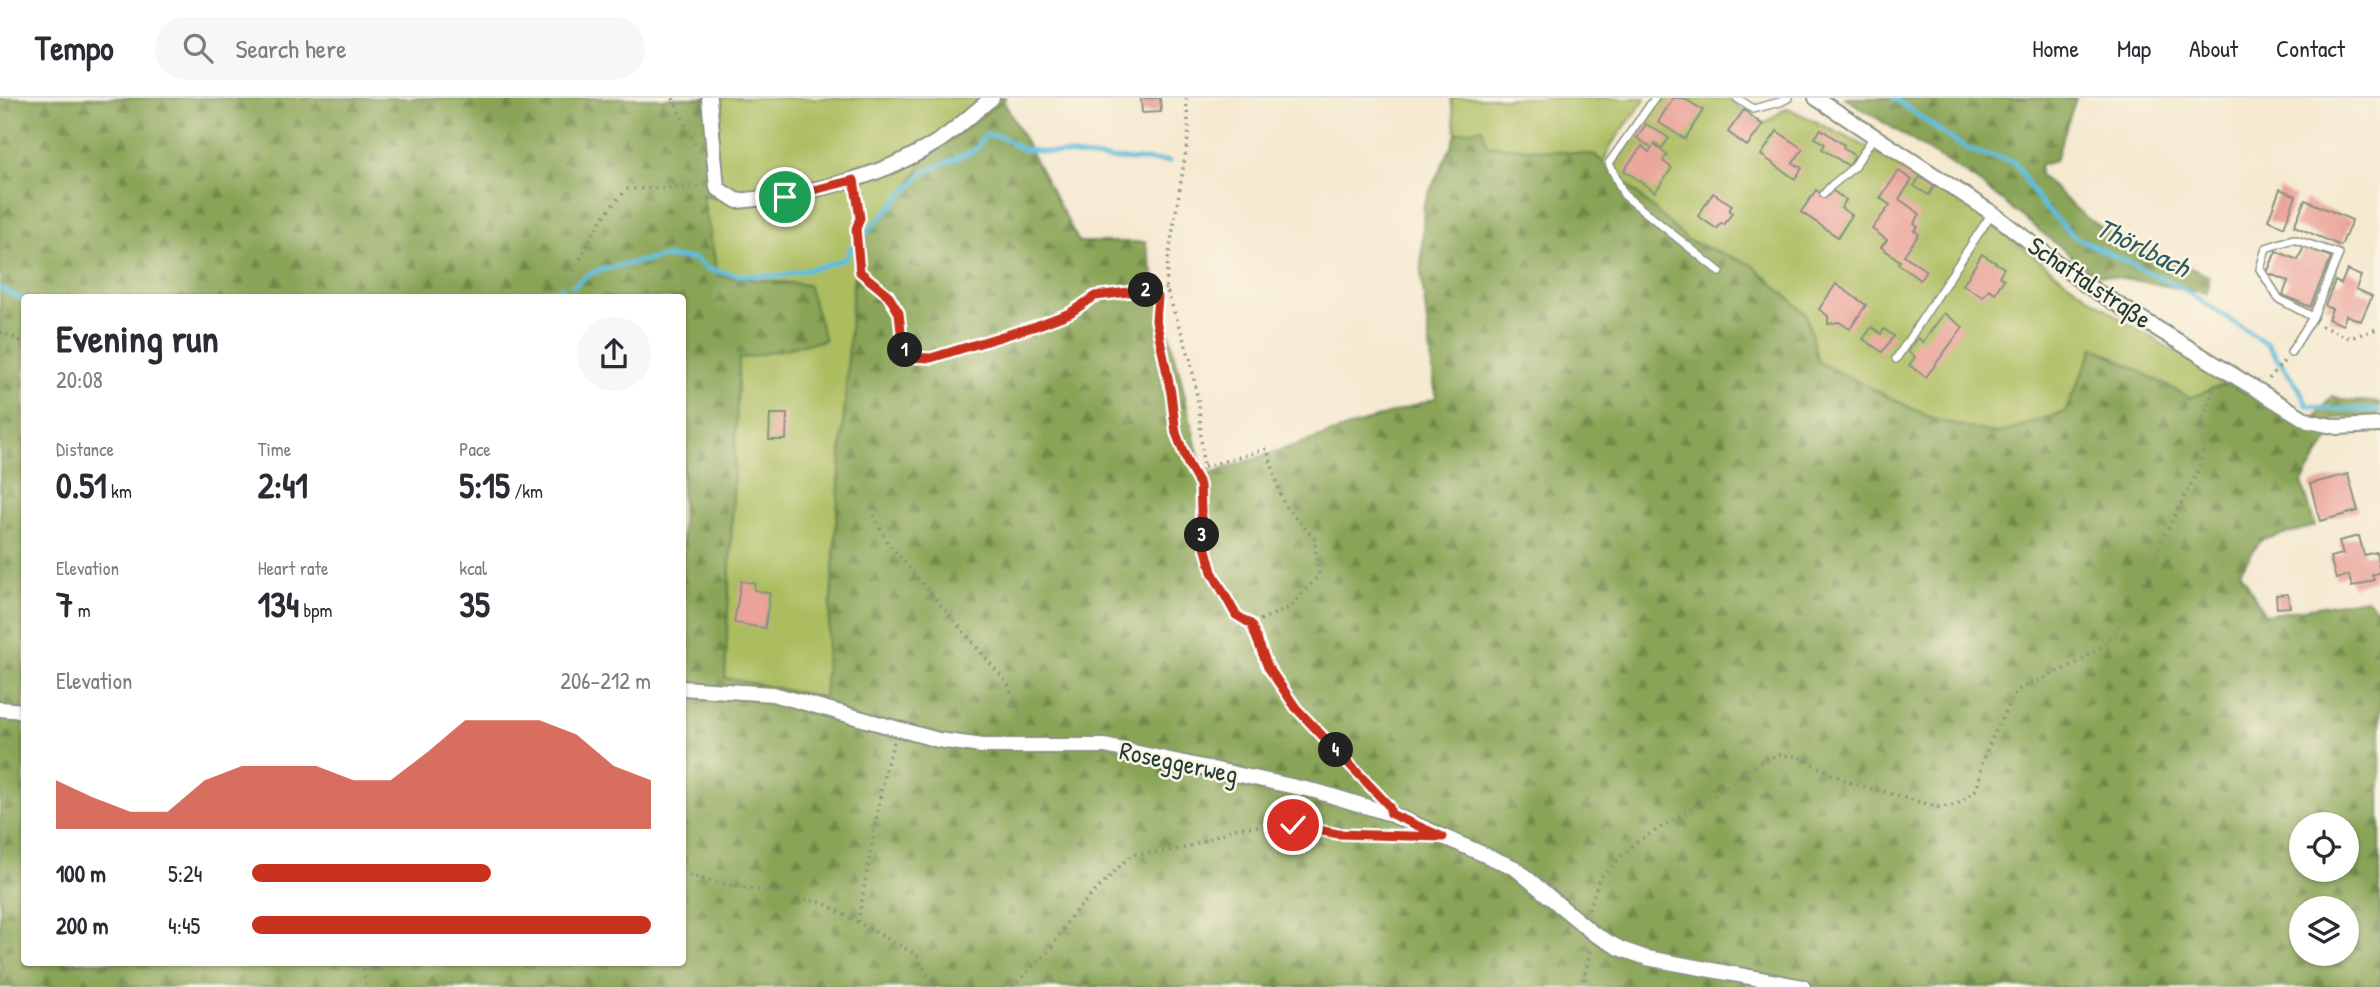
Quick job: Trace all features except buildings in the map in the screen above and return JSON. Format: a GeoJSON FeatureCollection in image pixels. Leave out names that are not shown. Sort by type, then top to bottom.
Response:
{"type":"FeatureCollection","features":[{"type":"Feature","properties":{"kind":"street"},"geometry":{"type":"LineString","coordinates":[[709,98],[718,187],[737,201],[785,197],[873,175],[937,142],[992,98]]}},
{"type":"Feature","properties":{"kind":"street","name":"Schaftalstraße"},"geometry":{"type":"LineString","coordinates":[[1816,98],[1992,213],[2086,285],[2308,421],[2337,427],[2380,425]]}},
{"type":"Feature","properties":{"kind":"street","name":"Roseggerweg"},"geometry":{"type":"LineString","coordinates":[[686,688],[773,694],[938,740],[983,746],[1105,746],[1319,792],[1391,814],[1515,868],[1588,929],[1621,949],[1647,958],[1802,987]]}},
{"type":"Feature","properties":{"kind":"street"},"geometry":{"type":"LineString","coordinates":[[0,709],[21,711]]}},
{"type":"Feature","properties":{"kind":"lane"},"geometry":{"type":"LineString","coordinates":[[1655,98],[1609,163],[1623,195],[1720,272]]}},
{"type":"Feature","properties":{"kind":"lane"},"geometry":{"type":"LineString","coordinates":[[1737,98],[1753,109],[1788,98]]}},
{"type":"Feature","properties":{"kind":"lane"},"geometry":{"type":"LineString","coordinates":[[1824,194],[1854,167],[1874,136]]}},
{"type":"Feature","properties":{"kind":"lane"},"geometry":{"type":"LineString","coordinates":[[1896,359],[1992,213]]}},
{"type":"Feature","properties":{"kind":"lane"},"geometry":{"type":"LineString","coordinates":[[2291,352],[2313,317],[2339,254],[2293,239],[2266,248],[2260,270],[2278,299],[2313,317]]}},
{"type":"Feature","properties":{"kind":"path"},"geometry":{"type":"LineString","coordinates":[[673,98],[698,151]]}},
{"type":"Feature","properties":{"kind":"path"},"geometry":{"type":"LineString","coordinates":[[1186,98],[1189,132],[1168,260],[1166,288],[1190,358],[1199,406],[1203,467],[1200,485],[1202,535],[1212,572],[1236,615],[1251,624],[1268,667],[1296,708],[1389,806],[1391,814]]}},
{"type":"Feature","properties":{"kind":"path"},"geometry":{"type":"LineString","coordinates":[[854,180],[860,218],[856,229],[860,272],[888,295],[899,313],[907,357],[931,358],[1036,326],[1070,313],[1095,296],[1145,290],[1158,297]]}},
{"type":"Feature","properties":{"kind":"path"},"geometry":{"type":"LineString","coordinates":[[566,294],[582,251],[610,206],[628,189],[718,187]]}},
{"type":"Feature","properties":{"kind":"path"},"geometry":{"type":"LineString","coordinates":[[1166,288],[1158,297],[1156,320],[1176,433],[1200,485]]}},
{"type":"Feature","properties":{"kind":"path"},"geometry":{"type":"LineString","coordinates":[[2313,317],[2324,329],[2350,338],[2380,328]]}},
{"type":"Feature","properties":{"kind":"path"},"geometry":{"type":"LineString","coordinates":[[0,332],[21,341]]}},
{"type":"Feature","properties":{"kind":"path"},"geometry":{"type":"LineString","coordinates":[[1582,987],[1588,929],[1600,879],[1635,843],[1718,793],[1764,759],[1780,755],[1799,757],[1848,782],[1938,807],[1961,802],[1977,789],[1991,740],[2016,691],[2081,661],[2106,643],[2135,609],[2161,542],[2202,463],[2204,417],[2221,368]]}},
{"type":"Feature","properties":{"kind":"path"},"geometry":{"type":"LineString","coordinates":[[1203,467],[1268,449],[1283,505],[1314,538],[1319,575],[1289,608],[1251,624]]}},
{"type":"Feature","properties":{"kind":"path"},"geometry":{"type":"LineString","coordinates":[[874,515],[887,542],[1007,684],[1031,746]]}},
{"type":"Feature","properties":{"kind":"path"},"geometry":{"type":"LineString","coordinates":[[858,922],[885,770],[898,729]]}},
{"type":"Feature","properties":{"kind":"path"},"geometry":{"type":"LineString","coordinates":[[1012,987],[1051,949],[1071,916],[1131,855],[1182,849],[1239,827],[1293,825],[1338,834],[1404,836]]}},
{"type":"Feature","properties":{"kind":"path"},"geometry":{"type":"LineString","coordinates":[[686,874],[823,903],[918,955],[934,987]]}},
{"type":"Feature","properties":{"kind":"path"},"geometry":{"type":"LineString","coordinates":[[363,966],[366,987]]}},
{"type":"Feature","properties":{"kind":"green space"},"geometry":{"type":"Polygon","coordinates":[[[0,98],[705,98],[716,198],[702,194],[718,276],[808,285],[825,340],[739,359],[725,678],[824,698],[856,246],[901,198],[925,159],[1003,100],[1079,242],[1145,242],[1203,476],[1436,398],[1421,272],[1424,203],[1456,133],[1482,128],[1487,145],[1595,155],[1687,240],[1753,265],[1806,314],[1818,362],[1933,419],[1996,434],[2065,412],[2094,347],[2190,398],[2227,383],[2306,429],[2332,396],[2348,401],[2380,402],[2380,417],[2333,418],[2330,437],[2302,482],[2315,526],[2261,540],[2240,571],[2265,615],[2366,599],[2380,611],[2380,987],[0,987],[0,98]]]}},
{"type":"Feature","properties":{"kind":"green space"},"geometry":{"type":"Polygon","coordinates":[[[705,98],[1005,98],[925,159],[901,198],[856,246],[824,698],[725,678],[739,359],[824,340],[808,285],[718,276],[702,193],[715,198],[705,98]]]}},
{"type":"Feature","properties":{"kind":"green space"},"geometry":{"type":"Polygon","coordinates":[[[1451,98],[1646,98],[1612,144],[1603,163],[1595,155],[1487,145],[1482,129],[1456,133],[1451,98]]]}},
{"type":"Feature","properties":{"kind":"green space"},"geometry":{"type":"Polygon","coordinates":[[[1663,98],[1726,98],[1763,124],[1788,108],[1869,148],[1981,215],[2121,319],[2227,383],[2190,398],[2094,347],[2065,412],[1995,434],[1933,419],[1818,362],[1806,314],[1753,265],[1687,240],[1613,172],[1617,158],[1663,98]]]}},
{"type":"Feature","properties":{"kind":"green space"},"geometry":{"type":"Polygon","coordinates":[[[1845,98],[2076,98],[2055,161],[2040,165],[2040,175],[2084,216],[2112,234],[2209,276],[2207,293],[2093,273],[1977,181],[1845,98]]]}},
{"type":"Feature","properties":{"kind":"waterway","name":"Thörlbach"},"geometry":{"type":"LineString","coordinates":[[1894,98],[1954,141],[1978,153],[2014,162],[2042,205],[2075,237],[2183,289],[2267,344],[2299,388],[2307,405],[2327,409],[2380,410]]}},
{"type":"Feature","properties":{"kind":"waterway"},"geometry":{"type":"LineString","coordinates":[[862,237],[923,173],[975,150],[986,135],[1002,137],[1021,149],[1109,159],[1169,161]]}},
{"type":"Feature","properties":{"kind":"waterway"},"geometry":{"type":"LineString","coordinates":[[573,286],[603,269],[663,257],[695,259],[707,269],[737,275],[780,276],[845,259],[854,243]]}},
{"type":"Feature","properties":{"kind":"waterway"},"geometry":{"type":"LineString","coordinates":[[0,288],[21,298]]}},
{"type":"Feature","properties":{"kind":"waterway"},"geometry":{"type":"LineString","coordinates":[[543,294],[563,288]]}},
{"type":"Feature","properties":{"kind":"route"},"geometry":{"type":"LineString","coordinates":[[785,197],[854,180],[860,218],[856,229],[860,272],[888,295],[899,313],[907,357],[931,358],[1036,326],[1070,313],[1095,296],[1145,290],[1158,297],[1156,320],[1176,433],[1200,485],[1202,535],[1212,572],[1236,615],[1251,624],[1268,667],[1296,708],[1389,806],[1391,814],[1443,837],[1338,834],[1293,825]]}}]}
